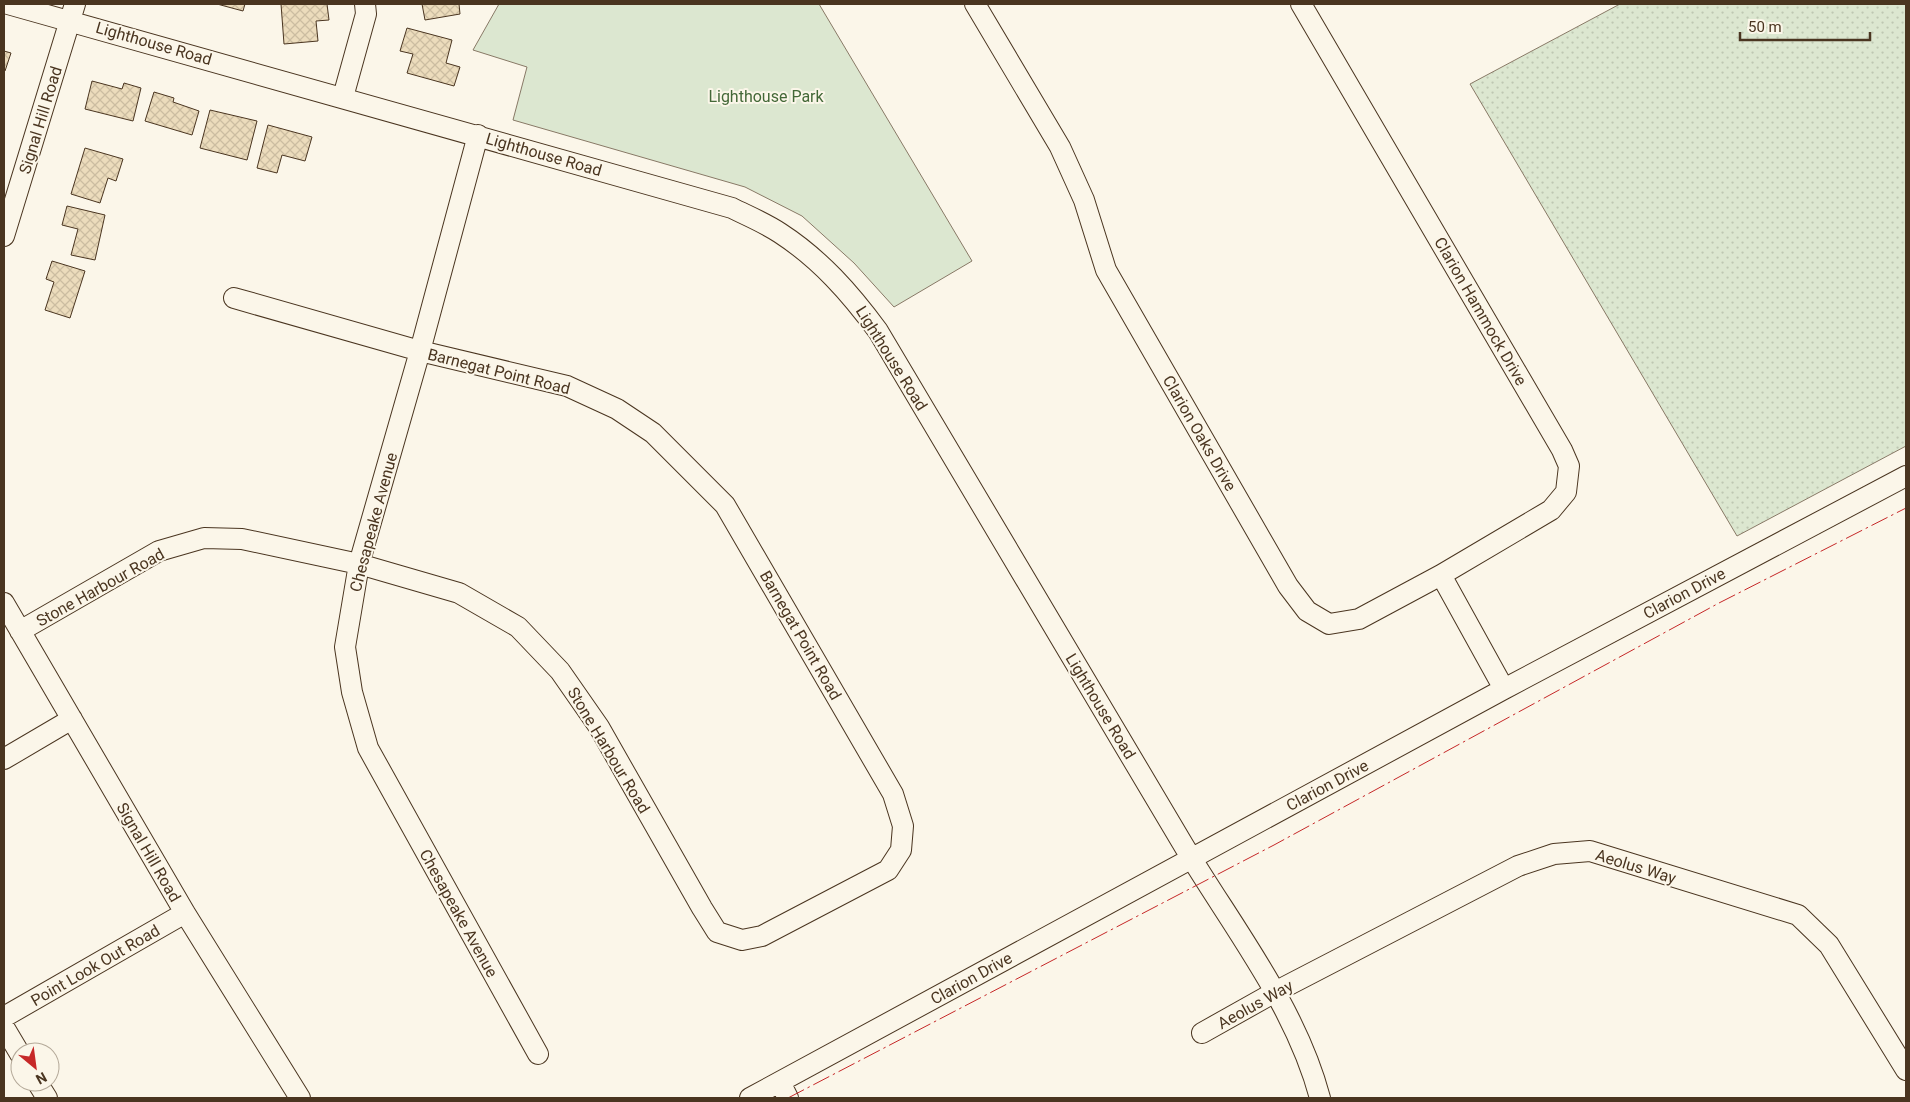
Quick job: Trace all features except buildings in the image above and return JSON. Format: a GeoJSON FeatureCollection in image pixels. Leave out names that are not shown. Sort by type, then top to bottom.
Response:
{"type":"FeatureCollection","features":[{"type":"Feature","properties":{"kind":"street","name":"Lighthouse Road"},"geometry":{"type":"LineString","coordinates":[[8,4],[73,12],[343,97],[732,208],[780,233],[818,262],[850,292],[878,331],[1191,858],[1275,992],[1312,1065],[1320,1098]]}},
{"type":"Feature","properties":{"kind":"street"},"geometry":{"type":"LineString","coordinates":[[343,97],[366,14],[365,4]]}},
{"type":"Feature","properties":{"kind":"street","name":"Clarion Oaks Drive"},"geometry":{"type":"LineString","coordinates":[[975,4],[1060,147],[1084,200],[1106,270],[1288,586],[1307,611],[1329,624],[1359,619],[1441,575]]}},
{"type":"Feature","properties":{"kind":"street","name":"Clarion Hammock Drive"},"geometry":{"type":"LineString","coordinates":[[1301,4],[1562,450],[1569,466],[1566,492],[1551,510],[1441,575]]}},
{"type":"Feature","properties":{"kind":"street","name":"Signal Hill Road"},"geometry":{"type":"LineString","coordinates":[[4,236],[73,12]]}},
{"type":"Feature","properties":{"kind":"street","name":"Chesapeake Avenue"},"geometry":{"type":"LineString","coordinates":[[478,135],[420,351],[359,564],[344,647],[352,692],[368,748],[538,1054]]}},
{"type":"Feature","properties":{"kind":"street","name":"Barnegat Point Road"},"geometry":{"type":"LineString","coordinates":[[234,298],[420,351],[567,386],[617,409],[653,433],[725,505],[893,794]]}},
{"type":"Feature","properties":{"kind":"street","name":"Clarion Drive"},"geometry":{"type":"LineString","coordinates":[[750,1098],[784,1090],[1191,858],[1504,689],[1906,476]]}},
{"type":"Feature","properties":{"kind":"street","name":"Stone Harbour Road"},"geometry":{"type":"LineString","coordinates":[[20,631],[159,551],[204,538],[242,539],[359,564],[459,593],[518,627],[560,671],[599,727],[717,932],[742,940],[762,936],[888,870],[901,850],[903,826],[893,794]]}},
{"type":"Feature","properties":{"kind":"street"},"geometry":{"type":"LineString","coordinates":[[1441,575],[1504,689]]}},
{"type":"Feature","properties":{"kind":"street","name":"Signal Hill Road"},"geometry":{"type":"LineString","coordinates":[[4,603],[185,914],[300,1098]]}},
{"type":"Feature","properties":{"kind":"street"},"geometry":{"type":"LineString","coordinates":[[4,759],[72,719]]}},
{"type":"Feature","properties":{"kind":"street","name":"Aeolus Way"},"geometry":{"type":"LineString","coordinates":[[1202,1033],[1275,992],[1518,866],[1554,854],[1590,851],[1798,915],[1829,945],[1906,1070]]}},
{"type":"Feature","properties":{"kind":"street","name":"Point Look Out Road"},"geometry":{"type":"LineString","coordinates":[[4,1017],[185,914]]}},
{"type":"Feature","properties":{"kind":"street"},"geometry":{"type":"LineString","coordinates":[[4,1027],[13,1042]]}},
{"type":"Feature","properties":{"kind":"green space","name":"Lighthouse Park"},"geometry":{"type":"Polygon","coordinates":[[[499,4],[819,4],[972,261],[894,307],[854,263],[802,216],[745,187],[513,120],[527,67],[473,50],[499,4]]]}},
{"type":"Feature","properties":{"kind":"green space"},"geometry":{"type":"Polygon","coordinates":[[[1620,4],[1906,4],[1906,446],[1737,536],[1470,84],[1620,4]]]}},
{"type":"Feature","properties":{"kind":"power"},"geometry":{"type":"LineString","coordinates":[[788,1098],[1274,845],[1719,603],[1906,508]]}}]}
